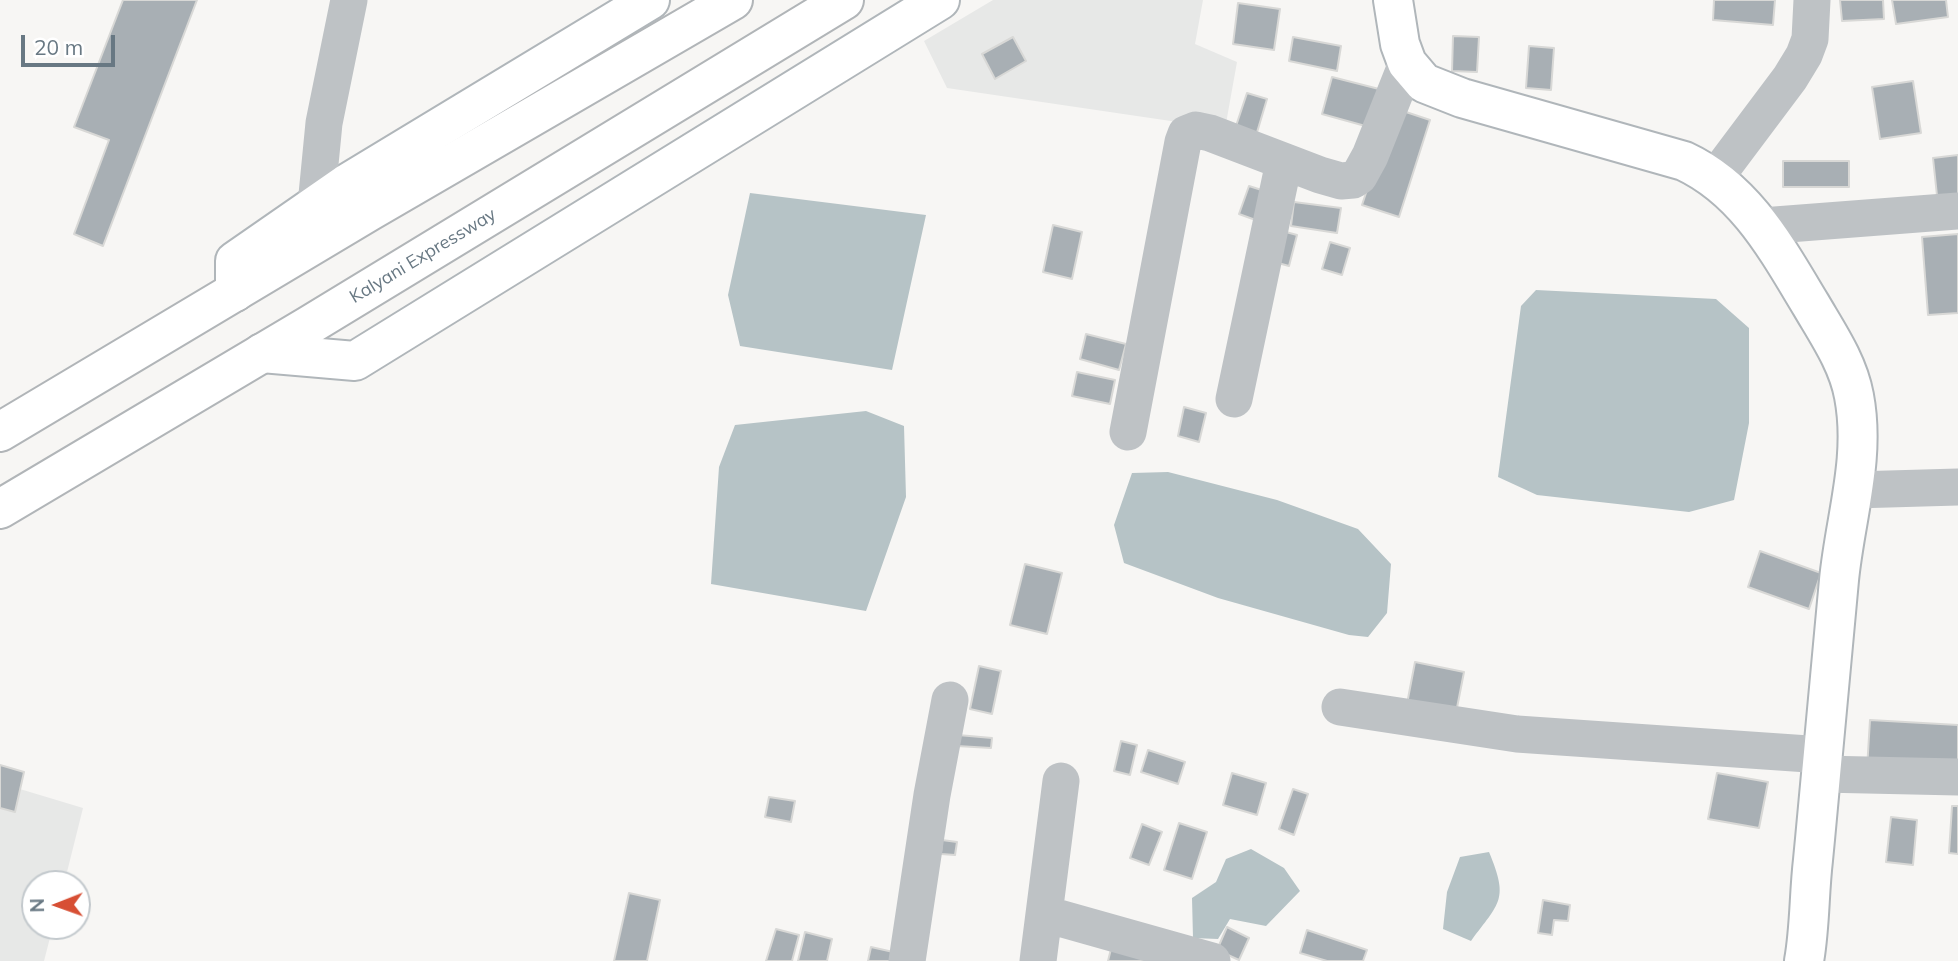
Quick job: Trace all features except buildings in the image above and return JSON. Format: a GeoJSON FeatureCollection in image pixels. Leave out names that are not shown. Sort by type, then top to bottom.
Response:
{"type":"FeatureCollection","features":[{"type":"Feature","properties":{"kind":"main road"},"geometry":{"type":"LineString","coordinates":[[235,292],[235,261],[346,184],[650,0]]}},
{"type":"Feature","properties":{"kind":"main road"},"geometry":{"type":"LineString","coordinates":[[0,432],[733,0]]}},
{"type":"Feature","properties":{"kind":"main road","name":"Kalyani Expressway"},"geometry":{"type":"LineString","coordinates":[[0,509],[844,0]]}},
{"type":"Feature","properties":{"kind":"main road"},"geometry":{"type":"LineString","coordinates":[[262,353],[355,360],[940,0]]}},
{"type":"Feature","properties":{"kind":"main road"},"geometry":{"type":"LineString","coordinates":[[1393,0],[1400,44],[1407,63],[1424,83],[1462,99],[1684,161],[1715,178],[1762,226],[1831,339],[1849,374],[1859,433],[1854,490],[1839,578],[1822,764],[1811,959]]}},
{"type":"Feature","properties":{"kind":"street"},"geometry":{"type":"LineString","coordinates":[[316,205],[324,123],[349,0]]}},
{"type":"Feature","properties":{"kind":"street"},"geometry":{"type":"LineString","coordinates":[[1715,178],[1790,78],[1804,55],[1810,39],[1812,0]]}},
{"type":"Feature","properties":{"kind":"street"},"geometry":{"type":"LineString","coordinates":[[1128,432],[1186,134],[1196,130],[1210,133],[1341,181],[1353,180],[1359,176],[1370,156],[1407,63]]}},
{"type":"Feature","properties":{"kind":"street"},"geometry":{"type":"LineString","coordinates":[[1234,399],[1284,162]]}},
{"type":"Feature","properties":{"kind":"street"},"geometry":{"type":"LineString","coordinates":[[1762,226],[1958,211]]}},
{"type":"Feature","properties":{"kind":"street"},"geometry":{"type":"LineString","coordinates":[[1854,490],[1958,487]]}},
{"type":"Feature","properties":{"kind":"street"},"geometry":{"type":"LineString","coordinates":[[907,961],[932,794],[950,700]]}},
{"type":"Feature","properties":{"kind":"street"},"geometry":{"type":"LineString","coordinates":[[1339,707],[1517,734],[1958,777]]}},
{"type":"Feature","properties":{"kind":"street"},"geometry":{"type":"LineString","coordinates":[[1038,961],[1061,781]]}},
{"type":"Feature","properties":{"kind":"street"},"geometry":{"type":"LineString","coordinates":[[1045,914],[1212,961]]}},
{"type":"Feature","properties":{"kind":"shaded area"},"geometry":{"type":"Polygon","coordinates":[[[993,0],[1203,0],[1195,44],[1237,62],[1225,129],[947,88],[924,41],[993,0]]]}},
{"type":"Feature","properties":{"kind":"shaded area"},"geometry":{"type":"Polygon","coordinates":[[[750,193],[926,215],[892,370],[740,346],[728,295],[750,193]]]}},
{"type":"Feature","properties":{"kind":"shaded area"},"geometry":{"type":"Polygon","coordinates":[[[1536,290],[1716,299],[1749,328],[1749,423],[1734,500],[1689,512],[1537,495],[1498,477],[1521,306],[1536,290]]]}},
{"type":"Feature","properties":{"kind":"shaded area"},"geometry":{"type":"Polygon","coordinates":[[[866,411],[904,426],[906,497],[866,611],[711,584],[719,467],[735,425],[866,411]]]}},
{"type":"Feature","properties":{"kind":"shaded area"},"geometry":{"type":"Polygon","coordinates":[[[1168,472],[1277,500],[1358,529],[1391,564],[1387,613],[1368,637],[1349,635],[1218,598],[1124,563],[1114,525],[1132,473],[1168,472]]]}},
{"type":"Feature","properties":{"kind":"shaded area"},"geometry":{"type":"Polygon","coordinates":[[[0,783],[83,808],[68,870],[21,870],[21,940],[49,940],[44,961],[0,961],[0,783]]]}},
{"type":"Feature","properties":{"kind":"shaded area"},"geometry":{"type":"Polygon","coordinates":[[[1251,849],[1284,868],[1300,891],[1266,926],[1230,919],[1218,939],[1193,938],[1192,898],[1216,882],[1226,859],[1251,849]]]}},
{"type":"Feature","properties":{"kind":"shaded area"},"geometry":{"type":"Polygon","coordinates":[[[1489,852],[1500,891],[1495,908],[1471,941],[1443,929],[1447,892],[1460,857],[1489,852]]]}}]}
